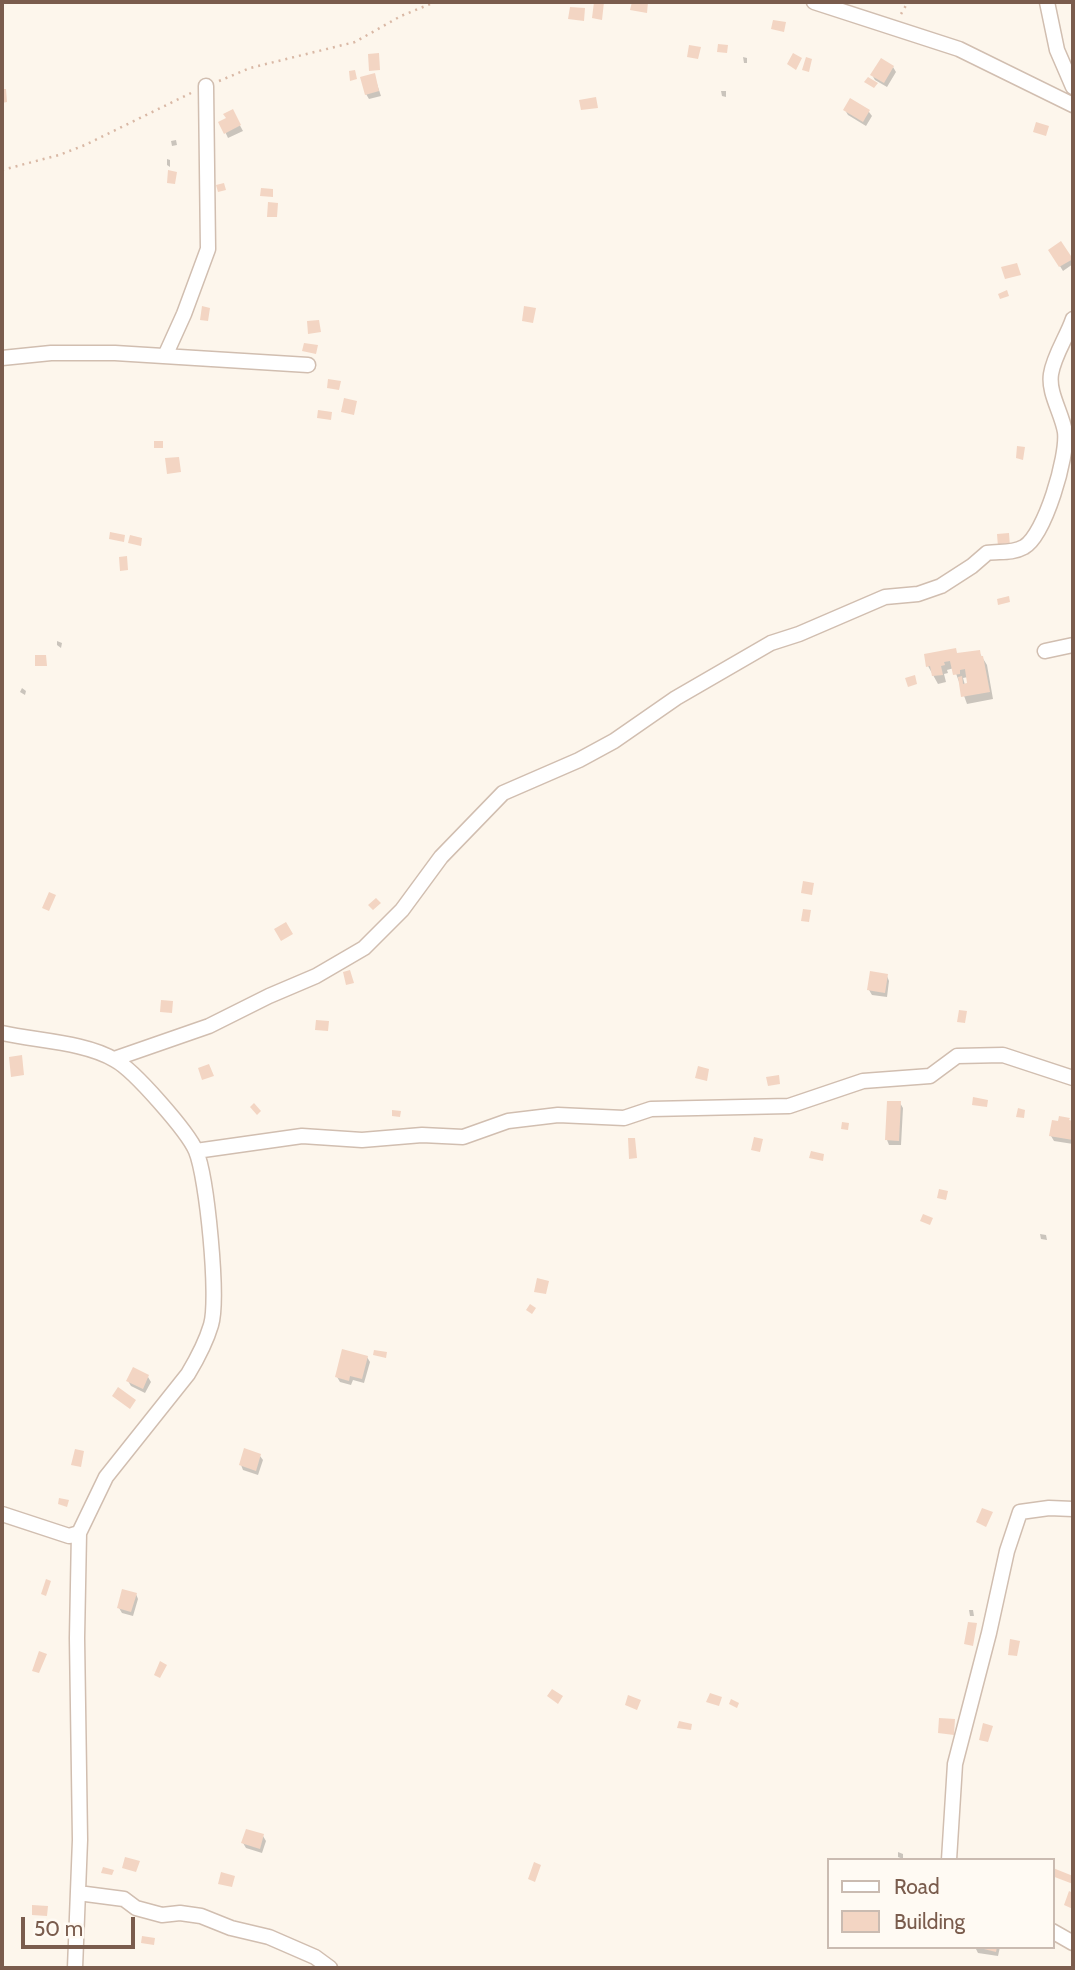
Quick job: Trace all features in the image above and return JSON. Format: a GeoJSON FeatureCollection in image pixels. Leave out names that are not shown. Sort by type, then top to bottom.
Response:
{"type":"FeatureCollection","features":[{"type":"Feature","properties":{"kind":"street"},"geometry":{"type":"LineString","coordinates":[[814,2],[959,49],[1073,105]]}},
{"type":"Feature","properties":{"kind":"street"},"geometry":{"type":"LineString","coordinates":[[1047,2],[1057,50],[1073,87]]}},
{"type":"Feature","properties":{"kind":"street"},"geometry":{"type":"LineString","coordinates":[[165,356],[208,249],[206,86]]}},
{"type":"Feature","properties":{"kind":"street"},"geometry":{"type":"LineString","coordinates":[[114,1059],[209,1026],[316,976],[364,948],[402,910],[441,857],[503,793],[579,760],[614,741],[735,662],[771,643],[799,634],[885,597],[918,594],[941,586],[987,553],[1007,554],[1026,546],[1048,511],[1065,452],[1065,432],[1051,386],[1051,375],[1073,319]]}},
{"type":"Feature","properties":{"kind":"street"},"geometry":{"type":"LineString","coordinates":[[2,358],[51,352],[308,365]]}},
{"type":"Feature","properties":{"kind":"street"},"geometry":{"type":"LineString","coordinates":[[1045,651],[1073,645]]}},
{"type":"Feature","properties":{"kind":"street"},"geometry":{"type":"LineString","coordinates":[[2,1033],[90,1050],[114,1059],[126,1066],[170,1115],[196,1151],[204,1184],[215,1292],[211,1324],[188,1374],[106,1477],[79,1533],[79,1840],[75,1968]]}},
{"type":"Feature","properties":{"kind":"street"},"geometry":{"type":"LineString","coordinates":[[196,1151],[302,1136],[362,1140],[422,1135],[463,1137],[508,1121],[558,1115],[624,1118],[651,1109],[789,1106],[863,1081],[930,1076],[957,1056],[1003,1055],[1073,1078]]}},
{"type":"Feature","properties":{"kind":"street"},"geometry":{"type":"LineString","coordinates":[[949,1858],[955,1764],[1007,1552],[1020,1513],[1049,1508],[1073,1508]]}},
{"type":"Feature","properties":{"kind":"street"},"geometry":{"type":"LineString","coordinates":[[2,1514],[69,1536],[79,1533]]}},
{"type":"Feature","properties":{"kind":"street"},"geometry":{"type":"LineString","coordinates":[[78,1893],[124,1899],[136,1908],[162,1914],[201,1916],[231,1928],[268,1937],[315,1956],[330,1968]]}},
{"type":"Feature","properties":{"kind":"street"},"geometry":{"type":"LineString","coordinates":[[1054,1932],[1073,1943]]}},
{"type":"Feature","properties":{"kind":"building"},"geometry":{"type":"Polygon","coordinates":[[[594,2],[604,2],[602,20],[592,18],[594,2]]]}},
{"type":"Feature","properties":{"kind":"building"},"geometry":{"type":"Polygon","coordinates":[[[632,2],[648,2],[647,13],[630,10],[632,2]]]}},
{"type":"Feature","properties":{"kind":"building"},"geometry":{"type":"Polygon","coordinates":[[[570,7],[585,8],[584,21],[568,19],[570,7]]]}},
{"type":"Feature","properties":{"kind":"building"},"geometry":{"type":"Polygon","coordinates":[[[773,20],[786,22],[784,32],[771,29],[773,20]]]}},
{"type":"Feature","properties":{"kind":"building"},"geometry":{"type":"Polygon","coordinates":[[[718,44],[728,45],[727,53],[717,52],[718,44]]]}},
{"type":"Feature","properties":{"kind":"building"},"geometry":{"type":"Polygon","coordinates":[[[689,45],[701,47],[698,59],[687,57],[689,45]]]}},
{"type":"Feature","properties":{"kind":"building"},"geometry":{"type":"Polygon","coordinates":[[[379,53],[380,70],[369,71],[368,54],[379,53]]]}},
{"type":"Feature","properties":{"kind":"building"},"geometry":{"type":"Polygon","coordinates":[[[793,53],[802,58],[796,70],[787,64],[793,53]]]}},
{"type":"Feature","properties":{"kind":"building"},"geometry":{"type":"Polygon","coordinates":[[[806,57],[812,59],[809,72],[802,70],[806,57]]]}},
{"type":"Feature","properties":{"kind":"building"},"geometry":{"type":"Polygon","coordinates":[[[881,58],[894,66],[884,83],[870,75],[881,58]]]}},
{"type":"Feature","properties":{"kind":"building"},"geometry":{"type":"Polygon","coordinates":[[[355,70],[357,79],[350,81],[349,71],[355,70]]]}},
{"type":"Feature","properties":{"kind":"building"},"geometry":{"type":"Polygon","coordinates":[[[375,73],[379,91],[365,95],[360,77],[375,73]]]}},
{"type":"Feature","properties":{"kind":"building"},"geometry":{"type":"Polygon","coordinates":[[[868,77],[878,83],[874,88],[864,82],[868,77]]]}},
{"type":"Feature","properties":{"kind":"building"},"geometry":{"type":"Polygon","coordinates":[[[2,89],[6,89],[7,102],[2,103],[2,89]]]}},
{"type":"Feature","properties":{"kind":"building"},"geometry":{"type":"Polygon","coordinates":[[[596,97],[598,108],[581,110],[579,100],[596,97]]]}},
{"type":"Feature","properties":{"kind":"building"},"geometry":{"type":"Polygon","coordinates":[[[850,98],[870,110],[863,122],[843,110],[850,98]]]}},
{"type":"Feature","properties":{"kind":"building"},"geometry":{"type":"Polygon","coordinates":[[[233,109],[241,125],[224,134],[218,122],[226,118],[223,114],[233,109]]]}},
{"type":"Feature","properties":{"kind":"building"},"geometry":{"type":"Polygon","coordinates":[[[1036,122],[1049,126],[1046,136],[1033,132],[1036,122]]]}},
{"type":"Feature","properties":{"kind":"building"},"geometry":{"type":"Polygon","coordinates":[[[168,170],[177,172],[175,184],[167,183],[168,170]]]}},
{"type":"Feature","properties":{"kind":"building"},"geometry":{"type":"Polygon","coordinates":[[[224,183],[226,190],[218,192],[216,185],[224,183]]]}},
{"type":"Feature","properties":{"kind":"building"},"geometry":{"type":"Polygon","coordinates":[[[261,188],[273,189],[273,197],[260,196],[261,188]]]}},
{"type":"Feature","properties":{"kind":"building"},"geometry":{"type":"Polygon","coordinates":[[[268,202],[278,203],[277,217],[267,217],[268,202]]]}},
{"type":"Feature","properties":{"kind":"building"},"geometry":{"type":"Polygon","coordinates":[[[1061,241],[1073,259],[1059,267],[1048,250],[1061,241]]]}},
{"type":"Feature","properties":{"kind":"building"},"geometry":{"type":"Polygon","coordinates":[[[1017,263],[1021,275],[1005,279],[1001,267],[1017,263]]]}},
{"type":"Feature","properties":{"kind":"building"},"geometry":{"type":"Polygon","coordinates":[[[1007,290],[1009,296],[1000,299],[998,294],[1007,290]]]}},
{"type":"Feature","properties":{"kind":"building"},"geometry":{"type":"Polygon","coordinates":[[[202,306],[210,308],[208,321],[200,320],[202,306]]]}},
{"type":"Feature","properties":{"kind":"building"},"geometry":{"type":"Polygon","coordinates":[[[524,306],[536,308],[533,323],[522,321],[524,306]]]}},
{"type":"Feature","properties":{"kind":"building"},"geometry":{"type":"Polygon","coordinates":[[[319,320],[321,332],[308,334],[307,321],[319,320]]]}},
{"type":"Feature","properties":{"kind":"building"},"geometry":{"type":"Polygon","coordinates":[[[304,343],[318,345],[316,354],[302,351],[304,343]]]}},
{"type":"Feature","properties":{"kind":"building"},"geometry":{"type":"Polygon","coordinates":[[[328,379],[341,381],[339,390],[327,388],[328,379]]]}},
{"type":"Feature","properties":{"kind":"building"},"geometry":{"type":"Polygon","coordinates":[[[344,398],[357,401],[354,415],[341,412],[344,398]]]}},
{"type":"Feature","properties":{"kind":"building"},"geometry":{"type":"Polygon","coordinates":[[[318,410],[332,412],[331,420],[317,418],[318,410]]]}},
{"type":"Feature","properties":{"kind":"building"},"geometry":{"type":"Polygon","coordinates":[[[154,441],[163,441],[163,448],[154,448],[154,441]]]}},
{"type":"Feature","properties":{"kind":"building"},"geometry":{"type":"Polygon","coordinates":[[[1017,446],[1025,447],[1023,460],[1016,458],[1017,446]]]}},
{"type":"Feature","properties":{"kind":"building"},"geometry":{"type":"Polygon","coordinates":[[[179,457],[181,472],[167,474],[165,458],[179,457]]]}},
{"type":"Feature","properties":{"kind":"building"},"geometry":{"type":"Polygon","coordinates":[[[110,532],[125,535],[124,542],[109,539],[110,532]]]}},
{"type":"Feature","properties":{"kind":"building"},"geometry":{"type":"Polygon","coordinates":[[[1009,533],[1010,547],[998,547],[997,534],[1009,533]]]}},
{"type":"Feature","properties":{"kind":"building"},"geometry":{"type":"Polygon","coordinates":[[[130,535],[142,538],[141,546],[128,543],[130,535]]]}},
{"type":"Feature","properties":{"kind":"building"},"geometry":{"type":"Polygon","coordinates":[[[127,556],[128,570],[120,571],[119,557],[127,556]]]}},
{"type":"Feature","properties":{"kind":"building"},"geometry":{"type":"Polygon","coordinates":[[[1009,596],[1010,602],[998,605],[997,599],[1009,596]]]}},
{"type":"Feature","properties":{"kind":"building"},"geometry":{"type":"Polygon","coordinates":[[[956,648],[957,653],[980,650],[990,692],[961,697],[958,677],[962,676],[963,684],[967,683],[965,669],[960,670],[960,674],[953,675],[950,661],[941,666],[943,675],[932,676],[930,666],[926,667],[924,654],[956,648]]]}},
{"type":"Feature","properties":{"kind":"building"},"geometry":{"type":"Polygon","coordinates":[[[35,655],[46,655],[47,666],[35,666],[35,655]]]}},
{"type":"Feature","properties":{"kind":"building"},"geometry":{"type":"Polygon","coordinates":[[[915,675],[917,684],[908,687],[905,678],[915,675]]]}},
{"type":"Feature","properties":{"kind":"building"},"geometry":{"type":"Polygon","coordinates":[[[803,881],[814,883],[812,895],[801,893],[803,881]]]}},
{"type":"Feature","properties":{"kind":"building"},"geometry":{"type":"Polygon","coordinates":[[[49,892],[56,895],[49,911],[42,908],[49,892]]]}},
{"type":"Feature","properties":{"kind":"building"},"geometry":{"type":"Polygon","coordinates":[[[376,898],[381,903],[373,910],[368,905],[376,898]]]}},
{"type":"Feature","properties":{"kind":"building"},"geometry":{"type":"Polygon","coordinates":[[[803,909],[811,910],[809,922],[801,921],[803,909]]]}},
{"type":"Feature","properties":{"kind":"building"},"geometry":{"type":"Polygon","coordinates":[[[286,922],[293,934],[281,941],[274,929],[286,922]]]}},
{"type":"Feature","properties":{"kind":"building"},"geometry":{"type":"Polygon","coordinates":[[[350,970],[354,983],[346,985],[343,972],[350,970]]]}},
{"type":"Feature","properties":{"kind":"building"},"geometry":{"type":"Polygon","coordinates":[[[870,971],[888,974],[885,993],[867,990],[870,971]]]}},
{"type":"Feature","properties":{"kind":"building"},"geometry":{"type":"Polygon","coordinates":[[[161,1000],[173,1001],[172,1013],[160,1012],[161,1000]]]}},
{"type":"Feature","properties":{"kind":"building"},"geometry":{"type":"Polygon","coordinates":[[[959,1010],[967,1011],[965,1023],[957,1022],[959,1010]]]}},
{"type":"Feature","properties":{"kind":"building"},"geometry":{"type":"Polygon","coordinates":[[[316,1020],[329,1021],[328,1031],[315,1030],[316,1020]]]}},
{"type":"Feature","properties":{"kind":"building"},"geometry":{"type":"Polygon","coordinates":[[[22,1055],[24,1075],[11,1077],[9,1057],[22,1055]]]}},
{"type":"Feature","properties":{"kind":"building"},"geometry":{"type":"Polygon","coordinates":[[[209,1064],[214,1076],[202,1080],[198,1068],[209,1064]]]}},
{"type":"Feature","properties":{"kind":"building"},"geometry":{"type":"Polygon","coordinates":[[[698,1066],[709,1069],[707,1081],[695,1078],[698,1066]]]}},
{"type":"Feature","properties":{"kind":"building"},"geometry":{"type":"Polygon","coordinates":[[[779,1075],[780,1084],[768,1086],[766,1077],[779,1075]]]}},
{"type":"Feature","properties":{"kind":"building"},"geometry":{"type":"Polygon","coordinates":[[[973,1097],[988,1100],[987,1107],[972,1105],[973,1097]]]}},
{"type":"Feature","properties":{"kind":"building"},"geometry":{"type":"Polygon","coordinates":[[[887,1101],[901,1101],[899,1141],[885,1140],[887,1101]]]}},
{"type":"Feature","properties":{"kind":"building"},"geometry":{"type":"Polygon","coordinates":[[[254,1103],[261,1111],[257,1115],[250,1107],[254,1103]]]}},
{"type":"Feature","properties":{"kind":"building"},"geometry":{"type":"Polygon","coordinates":[[[1018,1108],[1025,1110],[1024,1118],[1016,1117],[1018,1108]]]}},
{"type":"Feature","properties":{"kind":"building"},"geometry":{"type":"Polygon","coordinates":[[[392,1110],[401,1111],[400,1117],[392,1116],[392,1110]]]}},
{"type":"Feature","properties":{"kind":"building"},"geometry":{"type":"Polygon","coordinates":[[[1059,1116],[1073,1121],[1073,1140],[1049,1136],[1052,1120],[1058,1121],[1059,1116]]]}},
{"type":"Feature","properties":{"kind":"building"},"geometry":{"type":"Polygon","coordinates":[[[842,1122],[849,1123],[848,1130],[841,1129],[842,1122]]]}},
{"type":"Feature","properties":{"kind":"building"},"geometry":{"type":"Polygon","coordinates":[[[754,1137],[763,1139],[760,1152],[751,1150],[754,1137]]]}},
{"type":"Feature","properties":{"kind":"building"},"geometry":{"type":"Polygon","coordinates":[[[628,1138],[635,1138],[637,1158],[629,1159],[628,1138]]]}},
{"type":"Feature","properties":{"kind":"building"},"geometry":{"type":"Polygon","coordinates":[[[811,1151],[824,1154],[823,1161],[809,1158],[811,1151]]]}},
{"type":"Feature","properties":{"kind":"building"},"geometry":{"type":"Polygon","coordinates":[[[939,1189],[948,1191],[946,1200],[937,1198],[939,1189]]]}},
{"type":"Feature","properties":{"kind":"building"},"geometry":{"type":"Polygon","coordinates":[[[923,1214],[933,1218],[930,1225],[920,1221],[923,1214]]]}},
{"type":"Feature","properties":{"kind":"building"},"geometry":{"type":"Polygon","coordinates":[[[537,1278],[549,1281],[546,1294],[534,1292],[537,1278]]]}},
{"type":"Feature","properties":{"kind":"building"},"geometry":{"type":"Polygon","coordinates":[[[530,1304],[536,1308],[532,1314],[526,1310],[530,1304]]]}},
{"type":"Feature","properties":{"kind":"building"},"geometry":{"type":"Polygon","coordinates":[[[342,1349],[368,1356],[362,1379],[350,1376],[349,1381],[335,1377],[342,1349]]]}},
{"type":"Feature","properties":{"kind":"building"},"geometry":{"type":"Polygon","coordinates":[[[374,1350],[387,1352],[386,1358],[373,1355],[374,1350]]]}},
{"type":"Feature","properties":{"kind":"building"},"geometry":{"type":"Polygon","coordinates":[[[133,1367],[149,1375],[143,1389],[126,1381],[133,1367]]]}},
{"type":"Feature","properties":{"kind":"building"},"geometry":{"type":"Polygon","coordinates":[[[118,1387],[136,1400],[130,1409],[112,1396],[118,1387]]]}},
{"type":"Feature","properties":{"kind":"building"},"geometry":{"type":"Polygon","coordinates":[[[244,1448],[261,1454],[256,1471],[239,1465],[244,1448]]]}},
{"type":"Feature","properties":{"kind":"building"},"geometry":{"type":"Polygon","coordinates":[[[75,1449],[84,1451],[81,1467],[71,1465],[75,1449]]]}},
{"type":"Feature","properties":{"kind":"building"},"geometry":{"type":"Polygon","coordinates":[[[59,1498],[69,1500],[67,1507],[58,1504],[59,1498]]]}},
{"type":"Feature","properties":{"kind":"building"},"geometry":{"type":"Polygon","coordinates":[[[982,1508],[993,1512],[986,1527],[976,1522],[982,1508]]]}},
{"type":"Feature","properties":{"kind":"building"},"geometry":{"type":"Polygon","coordinates":[[[46,1579],[51,1581],[46,1596],[41,1594],[46,1579]]]}},
{"type":"Feature","properties":{"kind":"building"},"geometry":{"type":"Polygon","coordinates":[[[122,1589],[137,1593],[131,1612],[117,1608],[122,1589]]]}},
{"type":"Feature","properties":{"kind":"building"},"geometry":{"type":"Polygon","coordinates":[[[968,1622],[977,1623],[973,1646],[964,1644],[968,1622]]]}},
{"type":"Feature","properties":{"kind":"building"},"geometry":{"type":"Polygon","coordinates":[[[1010,1639],[1020,1641],[1017,1656],[1008,1655],[1010,1639]]]}},
{"type":"Feature","properties":{"kind":"building"},"geometry":{"type":"Polygon","coordinates":[[[39,1651],[47,1654],[39,1673],[32,1671],[39,1651]]]}},
{"type":"Feature","properties":{"kind":"building"},"geometry":{"type":"Polygon","coordinates":[[[160,1661],[167,1665],[160,1678],[154,1675],[160,1661]]]}},
{"type":"Feature","properties":{"kind":"building"},"geometry":{"type":"Polygon","coordinates":[[[552,1689],[563,1696],[558,1704],[547,1696],[552,1689]]]}},
{"type":"Feature","properties":{"kind":"building"},"geometry":{"type":"Polygon","coordinates":[[[710,1693],[722,1697],[719,1706],[706,1702],[710,1693]]]}},
{"type":"Feature","properties":{"kind":"building"},"geometry":{"type":"Polygon","coordinates":[[[628,1695],[641,1700],[637,1710],[625,1705],[628,1695]]]}},
{"type":"Feature","properties":{"kind":"building"},"geometry":{"type":"Polygon","coordinates":[[[731,1699],[739,1703],[737,1708],[729,1704],[731,1699]]]}},
{"type":"Feature","properties":{"kind":"building"},"geometry":{"type":"Polygon","coordinates":[[[939,1718],[955,1719],[954,1735],[938,1733],[939,1718]]]}},
{"type":"Feature","properties":{"kind":"building"},"geometry":{"type":"Polygon","coordinates":[[[679,1721],[692,1724],[691,1730],[677,1728],[679,1721]]]}},
{"type":"Feature","properties":{"kind":"building"},"geometry":{"type":"Polygon","coordinates":[[[983,1723],[993,1726],[988,1742],[979,1740],[983,1723]]]}},
{"type":"Feature","properties":{"kind":"building"},"geometry":{"type":"Polygon","coordinates":[[[246,1829],[264,1834],[260,1849],[241,1843],[246,1829]]]}},
{"type":"Feature","properties":{"kind":"building"},"geometry":{"type":"Polygon","coordinates":[[[125,1857],[140,1861],[136,1872],[122,1868],[125,1857]]]}},
{"type":"Feature","properties":{"kind":"building"},"geometry":{"type":"Polygon","coordinates":[[[534,1862],[541,1865],[535,1882],[528,1879],[534,1862]]]}},
{"type":"Feature","properties":{"kind":"building"},"geometry":{"type":"Polygon","coordinates":[[[103,1867],[114,1870],[112,1875],[101,1873],[103,1867]]]}},
{"type":"Feature","properties":{"kind":"building"},"geometry":{"type":"Polygon","coordinates":[[[1054,1868],[1073,1876],[1073,1884],[1054,1877],[1054,1868]]]}},
{"type":"Feature","properties":{"kind":"building"},"geometry":{"type":"Polygon","coordinates":[[[221,1872],[235,1876],[232,1887],[218,1884],[221,1872]]]}},
{"type":"Feature","properties":{"kind":"building"},"geometry":{"type":"Polygon","coordinates":[[[1069,1891],[1073,1893],[1073,1909],[1064,1905],[1069,1891]]]}},
{"type":"Feature","properties":{"kind":"building"},"geometry":{"type":"Polygon","coordinates":[[[32,1905],[48,1906],[47,1916],[32,1915],[32,1905]]]}},
{"type":"Feature","properties":{"kind":"building"},"geometry":{"type":"Polygon","coordinates":[[[142,1936],[155,1938],[154,1945],[141,1943],[142,1936]]]}}]}
